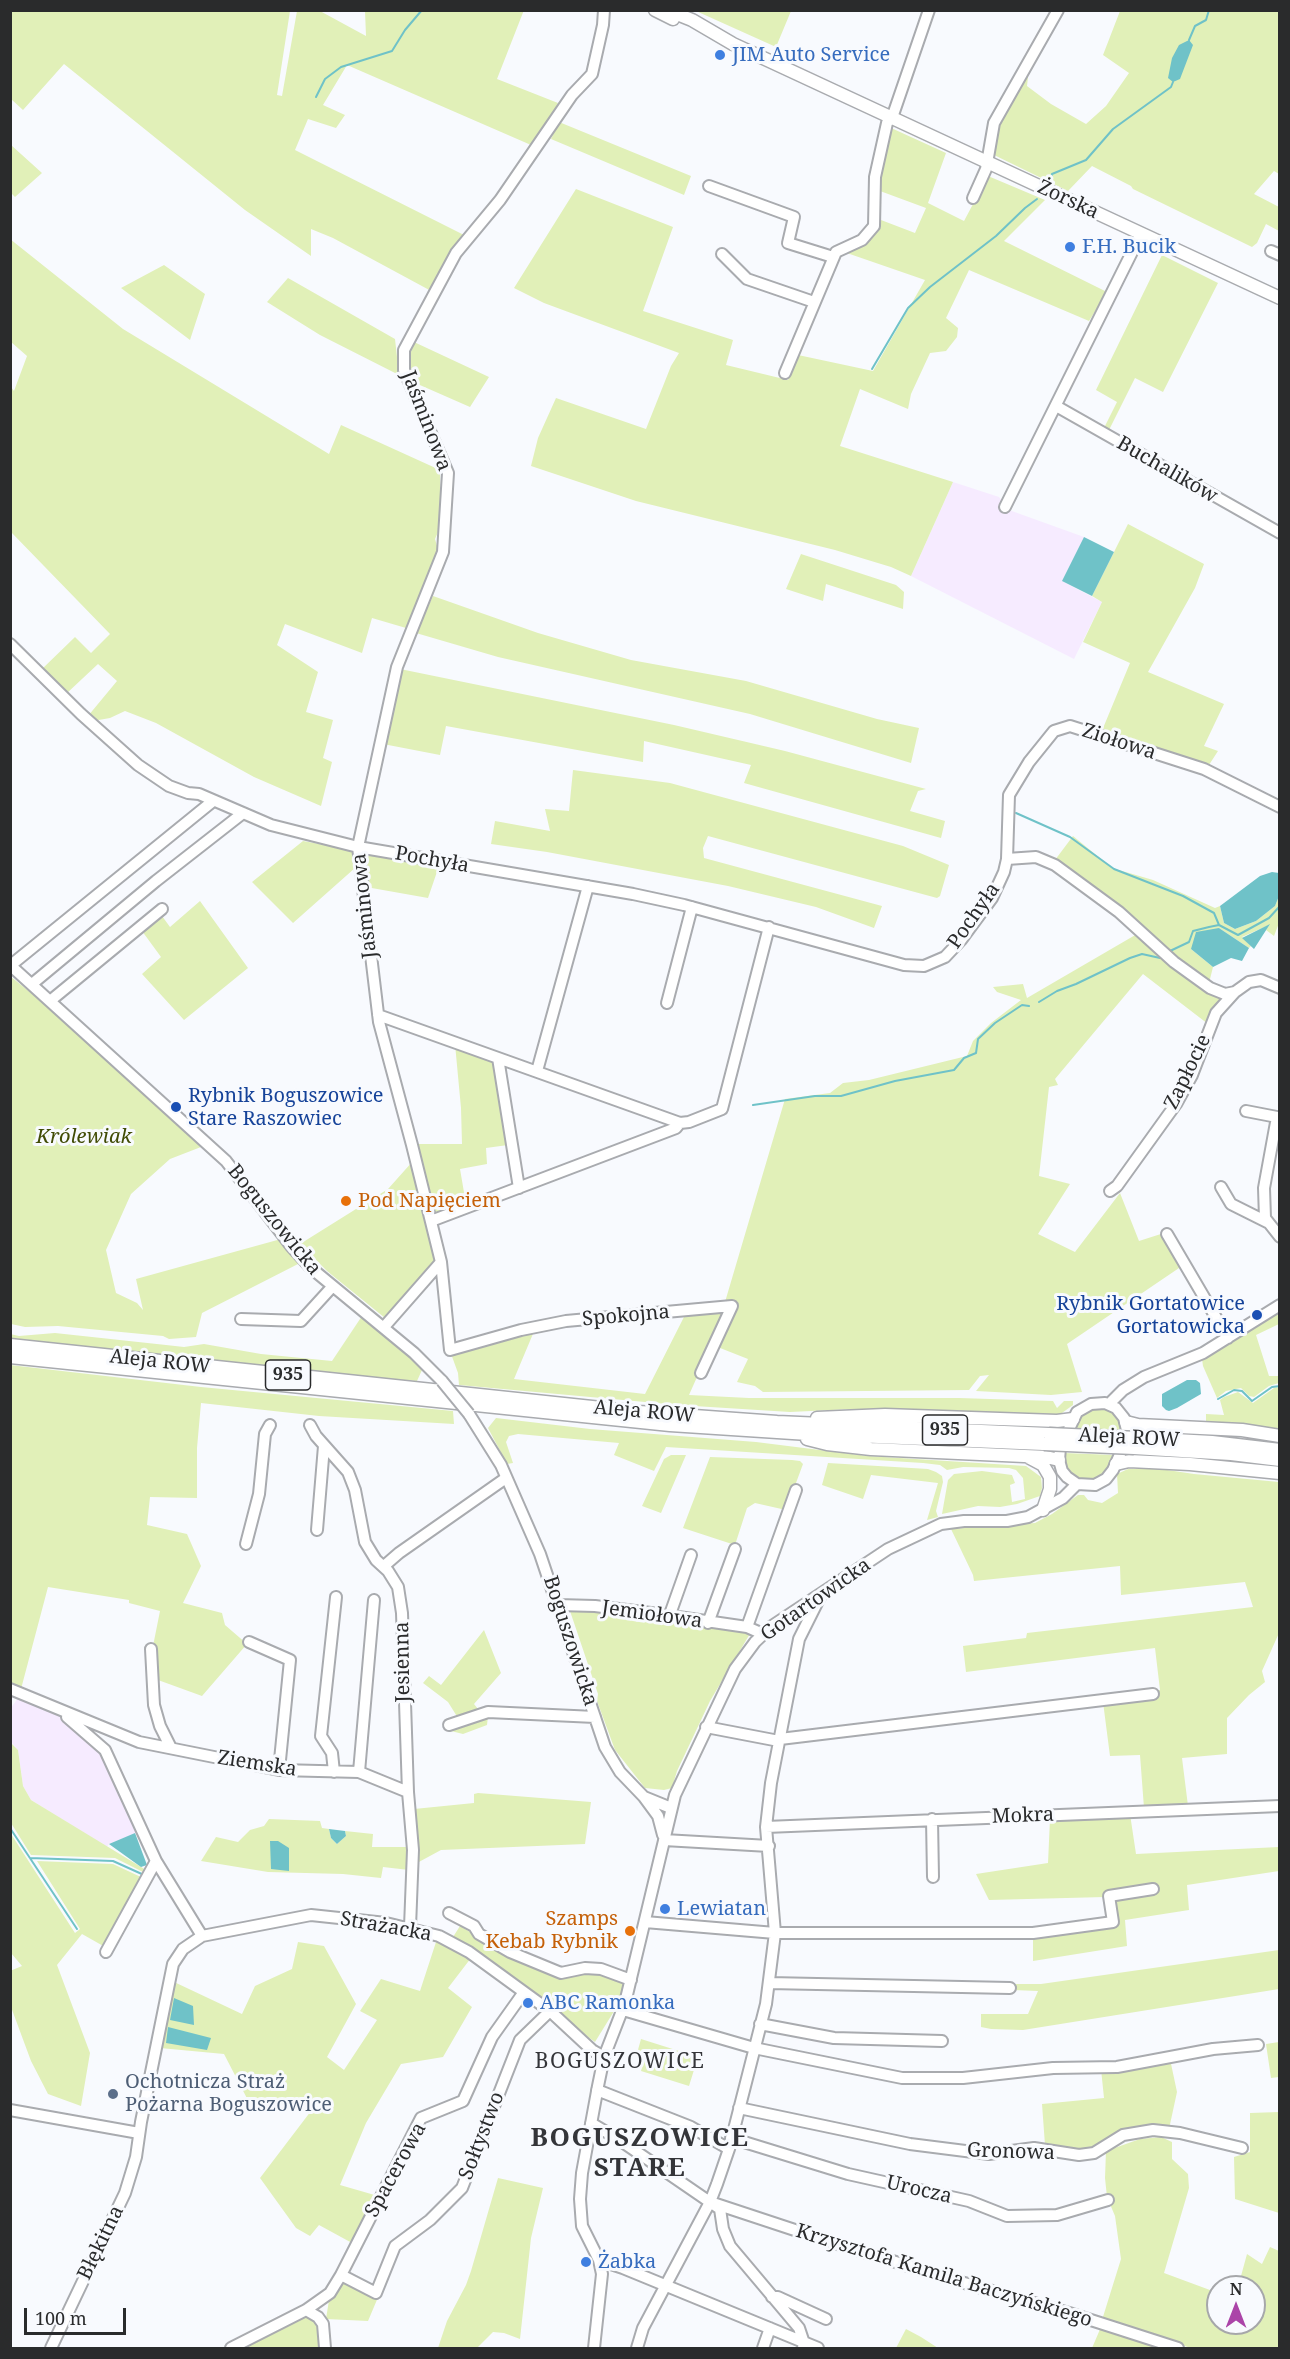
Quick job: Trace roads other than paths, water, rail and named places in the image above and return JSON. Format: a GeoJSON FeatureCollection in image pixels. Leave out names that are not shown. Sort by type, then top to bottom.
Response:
{"type":"FeatureCollection","features":[{"type":"Feature","properties":{"kind":"main road","name":"Żorska"},"geometry":{"type":"LineString","coordinates":[[655,10],[1280,298]]}},
{"type":"Feature","properties":{"kind":"main road","name":"Żorska"},"geometry":{"type":"LineString","coordinates":[[667,10],[692,20],[732,44]]}},
{"type":"Feature","properties":{"kind":"main road","name":"Aleja ROW"},"geometry":{"type":"LineString","coordinates":[[10,1345],[780,1427]]}},
{"type":"Feature","properties":{"kind":"main road","name":"Aleja ROW"},"geometry":{"type":"LineString","coordinates":[[10,1357],[635,1422],[1136,1443],[1222,1443],[1280,1449]]}},
{"type":"Feature","properties":{"kind":"main road"},"geometry":{"type":"LineString","coordinates":[[780,1427],[845,1415],[885,1414],[1063,1421],[1073,1419]]}},
{"type":"Feature","properties":{"kind":"main road"},"geometry":{"type":"LineString","coordinates":[[1123,1416],[1138,1425],[1242,1430],[1280,1436]]}},
{"type":"Feature","properties":{"kind":"main road"},"geometry":{"type":"LineString","coordinates":[[780,1427],[827,1444],[854,1448],[1050,1457],[1059,1460]]}},
{"type":"Feature","properties":{"kind":"main road","name":"Aleja ROW"},"geometry":{"type":"LineString","coordinates":[[1136,1443],[1280,1460]]}},
{"type":"Feature","properties":{"kind":"main road"},"geometry":{"type":"LineString","coordinates":[[1026,1456],[1041,1464],[1050,1477],[1047,1507]]}},
{"type":"Feature","properties":{"kind":"main road"},"geometry":{"type":"LineString","coordinates":[[1116,1464],[1129,1461],[1190,1464],[1280,1473]]}},
{"type":"Feature","properties":{"kind":"street"},"geometry":{"type":"LineString","coordinates":[[785,373],[836,252],[862,240],[874,226],[875,177],[887,123],[929,10]]}},
{"type":"Feature","properties":{"kind":"street"},"geometry":{"type":"LineString","coordinates":[[973,198],[988,163],[994,123],[1058,10]]}},
{"type":"Feature","properties":{"kind":"street","name":"Jaśminowa"},"geometry":{"type":"LineString","coordinates":[[450,1350],[441,1262],[378,1015],[358,847],[397,667],[443,552],[448,473],[404,370],[404,350],[456,253],[500,200],[572,95],[592,74],[603,13]]}},
{"type":"Feature","properties":{"kind":"street"},"geometry":{"type":"LineString","coordinates":[[710,186],[794,217],[788,243],[833,257]]}},
{"type":"Feature","properties":{"kind":"street"},"geometry":{"type":"LineString","coordinates":[[1005,507],[1141,234]]}},
{"type":"Feature","properties":{"kind":"street"},"geometry":{"type":"LineString","coordinates":[[722,254],[747,279],[814,302]]}},
{"type":"Feature","properties":{"kind":"street","name":"Buchalików"},"geometry":{"type":"LineString","coordinates":[[1056,406],[1280,533]]}},
{"type":"Feature","properties":{"kind":"street","name":"Pochyła"},"geometry":{"type":"LineString","coordinates":[[10,644],[81,714],[138,765],[169,786],[290,832],[358,847],[692,906],[904,965],[924,966],[945,957],[961,940],[992,898],[1004,872],[1007,859],[1036,857],[1055,865],[1119,912],[1174,962],[1210,988],[1226,994],[1235,992]]}},
{"type":"Feature","properties":{"kind":"street","name":"Ziołowa"},"geometry":{"type":"LineString","coordinates":[[1007,859],[1009,795],[1029,762],[1054,731],[1070,726],[1204,769],[1280,807]]}},
{"type":"Feature","properties":{"kind":"street","name":"Boguszowicka"},"geometry":{"type":"LineString","coordinates":[[213,801],[11,965],[226,1161],[297,1254],[332,1287],[384,1327],[442,1381],[469,1414],[501,1465],[535,1540],[595,1717],[613,1761],[655,1812],[660,1820],[664,1839]]}},
{"type":"Feature","properties":{"kind":"street"},"geometry":{"type":"LineString","coordinates":[[32,984],[156,881],[243,813]]}},
{"type":"Feature","properties":{"kind":"street"},"geometry":{"type":"LineString","coordinates":[[537,1071],[588,886]]}},
{"type":"Feature","properties":{"kind":"street"},"geometry":{"type":"LineString","coordinates":[[667,1003],[692,906]]}},
{"type":"Feature","properties":{"kind":"street"},"geometry":{"type":"LineString","coordinates":[[51,1001],[162,909]]}},
{"type":"Feature","properties":{"kind":"street"},"geometry":{"type":"LineString","coordinates":[[431,1221],[676,1128],[680,1123],[719,1112],[724,1105],[769,927]]}},
{"type":"Feature","properties":{"kind":"street","name":"Zapłocie"},"geometry":{"type":"LineString","coordinates":[[1110,1191],[1117,1186],[1176,1104],[1192,1075],[1216,1013],[1235,992],[1249,982],[1261,980],[1280,988]]}},
{"type":"Feature","properties":{"kind":"street"},"geometry":{"type":"LineString","coordinates":[[378,1015],[680,1123]]}},
{"type":"Feature","properties":{"kind":"street"},"geometry":{"type":"LineString","coordinates":[[498,1058],[519,1188]]}},
{"type":"Feature","properties":{"kind":"street"},"geometry":{"type":"LineString","coordinates":[[1246,1111],[1277,1117],[1269,1163],[1266,1168],[1264,1188],[1266,1222]]}},
{"type":"Feature","properties":{"kind":"street"},"geometry":{"type":"LineString","coordinates":[[1221,1187],[1231,1204],[1266,1222],[1280,1237]]}},
{"type":"Feature","properties":{"kind":"street"},"geometry":{"type":"LineString","coordinates":[[1167,1234],[1228,1338]]}},
{"type":"Feature","properties":{"kind":"street"},"geometry":{"type":"LineString","coordinates":[[384,1327],[441,1262]]}},
{"type":"Feature","properties":{"kind":"street"},"geometry":{"type":"LineString","coordinates":[[241,1319],[301,1321],[332,1287]]}},
{"type":"Feature","properties":{"kind":"street"},"geometry":{"type":"LineString","coordinates":[[1109,1404],[1123,1390],[1136,1382],[1197,1355],[1280,1305]]}},
{"type":"Feature","properties":{"kind":"street","name":"Spokojna"},"geometry":{"type":"LineString","coordinates":[[450,1350],[524,1329],[566,1321],[732,1306],[701,1373]]}},
{"type":"Feature","properties":{"kind":"street"},"geometry":{"type":"LineString","coordinates":[[1123,1416],[1109,1404],[1087,1405],[1077,1412],[1060,1448],[1059,1460],[1067,1478],[1077,1484],[1090,1485],[1102,1482],[1109,1476],[1127,1434],[1123,1416],[1125,1398],[1136,1382]]}},
{"type":"Feature","properties":{"kind":"street"},"geometry":{"type":"LineString","coordinates":[[246,1544],[259,1494],[265,1434],[270,1425]]}},
{"type":"Feature","properties":{"kind":"street","name":"Jesienna"},"geometry":{"type":"LineString","coordinates":[[310,1425],[351,1479],[365,1542],[398,1587],[402,1613],[408,1792],[413,1850],[410,1927]]}},
{"type":"Feature","properties":{"kind":"street"},"geometry":{"type":"LineString","coordinates":[[317,1530],[324,1446]]}},
{"type":"Feature","properties":{"kind":"street"},"geometry":{"type":"LineString","coordinates":[[384,1566],[506,1478]]}},
{"type":"Feature","properties":{"kind":"street"},"geometry":{"type":"LineString","coordinates":[[1047,1507],[1067,1478]]}},
{"type":"Feature","properties":{"kind":"street","name":"Gotartowicka"},"geometry":{"type":"LineString","coordinates":[[599,2260],[582,2226],[580,2213],[582,2173],[604,2057],[623,2010],[676,1791],[735,1669],[763,1634],[824,1590],[888,1549],[932,1527],[958,1521],[1017,1520],[1063,1498],[1077,1484]]}},
{"type":"Feature","properties":{"kind":"street"},"geometry":{"type":"LineString","coordinates":[[747,1627],[796,1490]]}},
{"type":"Feature","properties":{"kind":"street"},"geometry":{"type":"LineString","coordinates":[[708,1623],[735,1549]]}},
{"type":"Feature","properties":{"kind":"street"},"geometry":{"type":"LineString","coordinates":[[669,1617],[691,1556]]}},
{"type":"Feature","properties":{"kind":"street"},"geometry":{"type":"LineString","coordinates":[[637,2349],[644,2328],[710,2202],[730,2144],[766,2004],[775,1933],[766,1827],[771,1783],[790,1677],[800,1639],[824,1590]]}},
{"type":"Feature","properties":{"kind":"street"},"geometry":{"type":"LineString","coordinates":[[334,1772],[332,1753],[321,1736],[336,1598]]}},
{"type":"Feature","properties":{"kind":"street"},"geometry":{"type":"LineString","coordinates":[[359,1773],[374,1600]]}},
{"type":"Feature","properties":{"kind":"street","name":"Jemiołowa"},"geometry":{"type":"LineString","coordinates":[[558,1605],[622,1609],[747,1627],[763,1634]]}},
{"type":"Feature","properties":{"kind":"street"},"geometry":{"type":"LineString","coordinates":[[249,1642],[290,1660],[279,1770]]}},
{"type":"Feature","properties":{"kind":"street"},"geometry":{"type":"LineString","coordinates":[[151,1649],[154,1706],[160,1726],[171,1748]]}},
{"type":"Feature","properties":{"kind":"street","name":"Ziemska"},"geometry":{"type":"LineString","coordinates":[[10,1689],[139,1742],[279,1770],[359,1773],[408,1792]]}},
{"type":"Feature","properties":{"kind":"street"},"geometry":{"type":"LineString","coordinates":[[706,1727],[780,1740],[1153,1694]]}},
{"type":"Feature","properties":{"kind":"street","name":"Ziemska"},"geometry":{"type":"LineString","coordinates":[[60,1711],[99,1744]]}},
{"type":"Feature","properties":{"kind":"street"},"geometry":{"type":"LineString","coordinates":[[449,1725],[488,1712],[595,1717]]}},
{"type":"Feature","properties":{"kind":"street"},"geometry":{"type":"LineString","coordinates":[[106,1730],[99,1744],[105,1750],[156,1861],[202,1936]]}},
{"type":"Feature","properties":{"kind":"street","name":"Boguszowicka"},"geometry":{"type":"LineString","coordinates":[[644,1797],[670,1811]]}},
{"type":"Feature","properties":{"kind":"street","name":"Mokra"},"geometry":{"type":"LineString","coordinates":[[766,1827],[1280,1806]]}},
{"type":"Feature","properties":{"kind":"street"},"geometry":{"type":"LineString","coordinates":[[655,1812],[670,1811]]}},
{"type":"Feature","properties":{"kind":"street"},"geometry":{"type":"LineString","coordinates":[[932,1819],[933,1877]]}},
{"type":"Feature","properties":{"kind":"street"},"geometry":{"type":"LineString","coordinates":[[664,1839],[769,1846]]}},
{"type":"Feature","properties":{"kind":"street"},"geometry":{"type":"LineString","coordinates":[[106,1953],[156,1861]]}},
{"type":"Feature","properties":{"kind":"street"},"geometry":{"type":"LineString","coordinates":[[645,1922],[775,1933],[1033,1933],[1113,1922],[1109,1896],[1153,1889]]}},
{"type":"Feature","properties":{"kind":"street"},"geometry":{"type":"LineString","coordinates":[[449,1913],[474,1926],[479,1934],[510,1952],[561,1973],[585,1968],[601,1969],[631,1980]]}},
{"type":"Feature","properties":{"kind":"street","name":"Strażacka"},"geometry":{"type":"LineString","coordinates":[[139,2133],[173,1964],[183,1949],[202,1936],[311,1915],[410,1927],[439,1935],[469,1952],[524,1992],[592,2050],[604,2057]]}},
{"type":"Feature","properties":{"kind":"street"},"geometry":{"type":"LineString","coordinates":[[769,1983],[1010,1988]]}},
{"type":"Feature","properties":{"kind":"street","name":"Spacerowa"},"geometry":{"type":"LineString","coordinates":[[326,2296],[340,2275],[421,2118],[463,2101],[492,2037],[524,1992]]}},
{"type":"Feature","properties":{"kind":"street"},"geometry":{"type":"LineString","coordinates":[[623,2010],[754,2048],[902,2078],[963,2078],[1053,2068],[1128,2065],[1213,2049],[1258,2045]]}},
{"type":"Feature","properties":{"kind":"street","name":"Sołtystwo"},"geometry":{"type":"LineString","coordinates":[[340,2275],[376,2293],[395,2246],[430,2220],[462,2188],[519,2040],[550,2012]]}},
{"type":"Feature","properties":{"kind":"street"},"geometry":{"type":"LineString","coordinates":[[760,2024],[834,2038],[942,2041]]}},
{"type":"Feature","properties":{"kind":"street","name":"Urocza"},"geometry":{"type":"LineString","coordinates":[[597,2090],[730,2144],[848,2174],[969,2200],[1007,2216],[1057,2215],[1108,2200]]}},
{"type":"Feature","properties":{"kind":"street","name":"Gronowa"},"geometry":{"type":"LineString","coordinates":[[739,2108],[910,2144],[989,2154],[1034,2148],[1080,2156],[1094,2152],[1123,2135],[1153,2130],[1180,2133],[1242,2148]]}},
{"type":"Feature","properties":{"kind":"street"},"geometry":{"type":"LineString","coordinates":[[10,2110],[139,2133]]}},
{"type":"Feature","properties":{"kind":"street"},"geometry":{"type":"LineString","coordinates":[[591,2123],[720,2209],[723,2229],[730,2246],[799,2328],[803,2346]]}},
{"type":"Feature","properties":{"kind":"street","name":"Błękitna"},"geometry":{"type":"LineString","coordinates":[[51,2349],[125,2193],[136,2157],[139,2133]]}},
{"type":"Feature","properties":{"kind":"street","name":"Krzysztofa Kamila Baczyńskiego"},"geometry":{"type":"LineString","coordinates":[[710,2202],[1178,2349]]}},
{"type":"Feature","properties":{"kind":"street"},"geometry":{"type":"LineString","coordinates":[[599,2260],[770,2328],[803,2346],[818,2349]]}},
{"type":"Feature","properties":{"kind":"street"},"geometry":{"type":"LineString","coordinates":[[594,2349],[603,2281],[599,2260]]}},
{"type":"Feature","properties":{"kind":"street"},"geometry":{"type":"LineString","coordinates":[[231,2349],[306,2310],[326,2296]]}},
{"type":"Feature","properties":{"kind":"street"},"geometry":{"type":"LineString","coordinates":[[325,2349],[323,2324],[326,2296]]}},
{"type":"Feature","properties":{"kind":"street"},"geometry":{"type":"LineString","coordinates":[[772,2297],[778,2297],[826,2319]]}},
{"type":"Feature","properties":{"kind":"street"},"geometry":{"type":"LineString","coordinates":[[306,2310],[318,2317],[323,2324]]}},
{"type":"Feature","properties":{"kind":"street"},"geometry":{"type":"LineString","coordinates":[[763,2349],[770,2328]]}},
{"type":"Feature","properties":{"kind":"water"},"geometry":{"type":"Polygon","coordinates":[[[1189,40],[1193,45],[1180,79],[1173,82],[1168,78],[1172,58],[1179,45],[1189,40]]]}},
{"type":"Feature","properties":{"kind":"water"},"geometry":{"type":"Polygon","coordinates":[[[1084,537],[1114,552],[1092,596],[1062,581],[1084,537]]]}},
{"type":"Feature","properties":{"kind":"water"},"geometry":{"type":"Polygon","coordinates":[[[1272,872],[1279,873],[1279,896],[1275,906],[1256,921],[1235,929],[1224,923],[1220,906],[1260,876],[1272,872]]]}},
{"type":"Feature","properties":{"kind":"water"},"geometry":{"type":"Polygon","coordinates":[[[1270,924],[1254,949],[1242,938],[1270,924]]]}},
{"type":"Feature","properties":{"kind":"water"},"geometry":{"type":"Polygon","coordinates":[[[1219,928],[1249,948],[1242,961],[1231,958],[1213,967],[1191,949],[1196,932],[1219,928]]]}},
{"type":"Feature","properties":{"kind":"water"},"geometry":{"type":"Polygon","coordinates":[[[1187,1380],[1196,1380],[1200,1383],[1201,1394],[1177,1408],[1166,1410],[1162,1406],[1162,1394],[1187,1380]]]}},
{"type":"Feature","properties":{"kind":"water"},"geometry":{"type":"Polygon","coordinates":[[[329,1829],[345,1831],[346,1836],[337,1844],[331,1838],[329,1829]]]}},
{"type":"Feature","properties":{"kind":"water"},"geometry":{"type":"Polygon","coordinates":[[[135,1833],[147,1865],[141,1867],[109,1844],[135,1833]]]}},
{"type":"Feature","properties":{"kind":"water"},"geometry":{"type":"Polygon","coordinates":[[[270,1841],[278,1841],[289,1848],[289,1871],[271,1869],[270,1841]]]}},
{"type":"Feature","properties":{"kind":"water"},"geometry":{"type":"Polygon","coordinates":[[[174,1998],[193,2006],[194,2025],[170,2020],[174,1998]]]}},
{"type":"Feature","properties":{"kind":"water"},"geometry":{"type":"Polygon","coordinates":[[[168,2027],[211,2038],[207,2050],[166,2043],[168,2027]]]}},
{"type":"Feature","properties":{"kind":"waterway"},"geometry":{"type":"LineString","coordinates":[[316,97],[325,79],[341,67],[392,51],[405,30],[422,10]]}},
{"type":"Feature","properties":{"kind":"waterway"},"geometry":{"type":"LineString","coordinates":[[1189,40],[1195,26],[1206,20],[1209,10]]}},
{"type":"Feature","properties":{"kind":"waterway"},"geometry":{"type":"LineString","coordinates":[[1051,178],[1052,174],[1086,160],[1113,129],[1171,87],[1173,82]]}},
{"type":"Feature","properties":{"kind":"waterway"},"geometry":{"type":"LineString","coordinates":[[872,369],[908,308],[930,287],[996,236],[1037,199]]}},
{"type":"Feature","properties":{"kind":"waterway"},"geometry":{"type":"LineString","coordinates":[[1016,813],[1070,837],[1114,869],[1183,896],[1214,913],[1219,925]]}},
{"type":"Feature","properties":{"kind":"waterway"},"geometry":{"type":"LineString","coordinates":[[1170,951],[1189,942],[1193,931],[1209,927],[1219,925],[1238,935],[1269,918],[1280,906]]}},
{"type":"Feature","properties":{"kind":"waterway"},"geometry":{"type":"LineString","coordinates":[[1039,1002],[1057,991],[1130,958],[1142,954],[1160,958]]}},
{"type":"Feature","properties":{"kind":"waterway"},"geometry":{"type":"LineString","coordinates":[[753,1105],[815,1096],[841,1096],[895,1081],[954,1070],[964,1058],[976,1053],[978,1039],[995,1023],[1022,1005],[1029,1006]]}},
{"type":"Feature","properties":{"kind":"waterway"},"geometry":{"type":"LineString","coordinates":[[1218,1399],[1234,1390],[1242,1391],[1252,1401],[1272,1387],[1280,1386]]}},
{"type":"Feature","properties":{"kind":"waterway"},"geometry":{"type":"LineString","coordinates":[[10,1828],[77,1929]]}},
{"type":"Feature","properties":{"kind":"waterway"},"geometry":{"type":"LineString","coordinates":[[30,1858],[113,1861],[144,1875]]}},
{"type":"Feature","properties":{"kind":"place","name":"JIM Auto Service"},"geometry":{"type":"Point","coordinates":[720,55]}},
{"type":"Feature","properties":{"kind":"place","name":"F.H. Bucik"},"geometry":{"type":"Point","coordinates":[1070,247]}},
{"type":"Feature","properties":{"kind":"place","name":"Rybnik Boguszowice Stare Raszowiec"},"geometry":{"type":"Point","coordinates":[176,1107]}},
{"type":"Feature","properties":{"kind":"place","name":"Pod Napięciem"},"geometry":{"type":"Point","coordinates":[346,1201]}},
{"type":"Feature","properties":{"kind":"place","name":"Rybnik Gortatowice Gortatowicka"},"geometry":{"type":"Point","coordinates":[1257,1315]}},
{"type":"Feature","properties":{"kind":"place","name":"Lewiatan"},"geometry":{"type":"Point","coordinates":[665,1909]}},
{"type":"Feature","properties":{"kind":"place","name":"Szamps Kebab Rybnik"},"geometry":{"type":"Point","coordinates":[630,1931]}},
{"type":"Feature","properties":{"kind":"place","name":"ABC Ramonka"},"geometry":{"type":"Point","coordinates":[528,2003]}},
{"type":"Feature","properties":{"kind":"place","name":"Ochotnicza Straż Pożarna Boguszowice"},"geometry":{"type":"Point","coordinates":[113,2094]}},
{"type":"Feature","properties":{"kind":"place","name":"Żabka"},"geometry":{"type":"Point","coordinates":[586,2262]}},
{"type":"Feature","properties":{"kind":"district","name":"BOGUSZOWICE"},"geometry":{"type":"Point","coordinates":[620,2062]}},
{"type":"Feature","properties":{"kind":"district","name":"BOGUSZOWICE STARE"},"geometry":{"type":"Point","coordinates":[640,2154]}},
{"type":"Feature","properties":{"kind":"park label","name":"Królewiak"},"geometry":{"type":"Point","coordinates":[84,1137]}}]}
